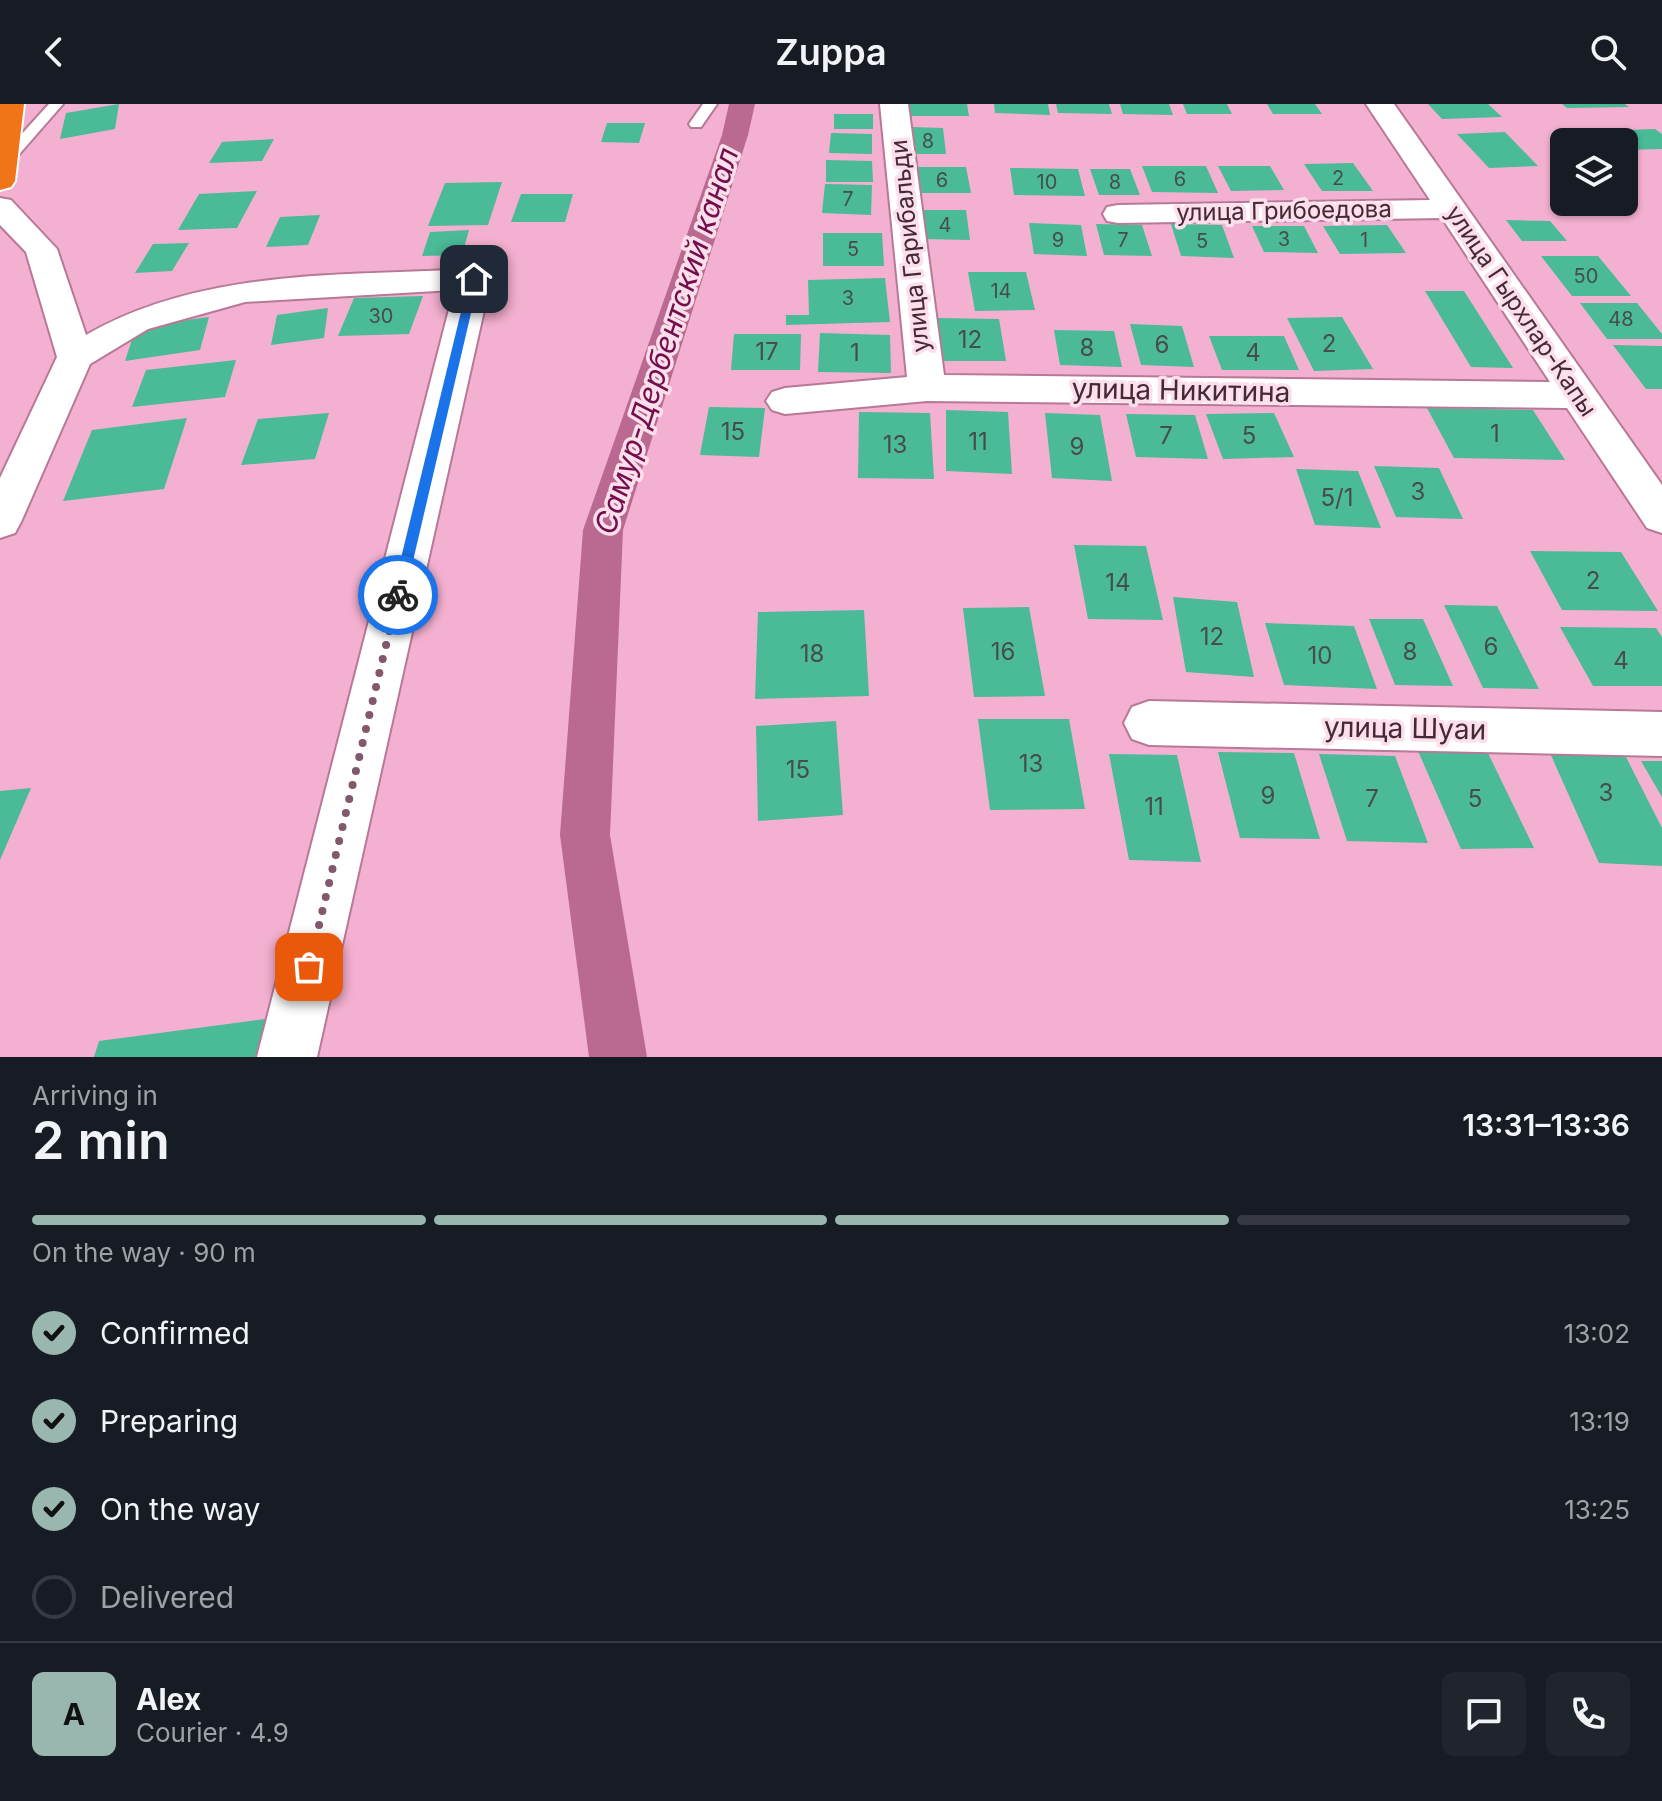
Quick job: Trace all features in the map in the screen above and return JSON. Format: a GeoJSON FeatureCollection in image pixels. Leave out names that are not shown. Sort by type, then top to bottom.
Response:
{"type":"FeatureCollection","features":[{"type":"Feature","properties":{"kind":"highway"},"geometry":{"type":"LineString","coordinates":[[1,173],[10,104]]}},
{"type":"Feature","properties":{"kind":"street","name":"улица Гарибальди"},"geometry":{"type":"LineString","coordinates":[[894,104],[927,388]]}},
{"type":"Feature","properties":{"kind":"street","name":"улица Гырхлар-Капы"},"geometry":{"type":"LineString","coordinates":[[1380,104],[1662,517]]}},
{"type":"Feature","properties":{"kind":"street"},"geometry":{"type":"LineString","coordinates":[[0,207],[41,249],[75,357]]}},
{"type":"Feature","properties":{"kind":"street","name":"улица Грибоедова"},"geometry":{"type":"LineString","coordinates":[[1118,214],[1450,209]]}},
{"type":"Feature","properties":{"kind":"street"},"geometry":{"type":"LineString","coordinates":[[0,522],[75,357],[136,321],[244,292],[474,279],[287,1057]]}},
{"type":"Feature","properties":{"kind":"street","name":"улица Никитина"},"geometry":{"type":"LineString","coordinates":[[785,401],[927,388],[1578,395]]}},
{"type":"Feature","properties":{"kind":"street","name":"улица Шуаи"},"geometry":{"type":"LineString","coordinates":[[1149,723],[1662,734]]}},
{"type":"Feature","properties":{"kind":"lane"},"geometry":{"type":"LineString","coordinates":[[1,173],[56,104]]}},
{"type":"Feature","properties":{"kind":"lane"},"geometry":{"type":"LineString","coordinates":[[696,124],[710,104]]}},
{"type":"Feature","properties":{"kind":"building"},"geometry":{"type":"Polygon","coordinates":[[[119,104],[115,129],[60,139],[66,113],[119,104]]]}},
{"type":"Feature","properties":{"kind":"building"},"geometry":{"type":"Polygon","coordinates":[[[902,104],[967,104],[969,116],[903,116],[902,104]]]}},
{"type":"Feature","properties":{"kind":"building"},"geometry":{"type":"Polygon","coordinates":[[[994,104],[1048,104],[1050,115],[995,113],[994,104]]]}},
{"type":"Feature","properties":{"kind":"building"},"geometry":{"type":"Polygon","coordinates":[[[1056,104],[1109,104],[1112,114],[1058,113],[1056,104]]]}},
{"type":"Feature","properties":{"kind":"building"},"geometry":{"type":"Polygon","coordinates":[[[1120,104],[1169,104],[1173,115],[1123,114],[1120,104]]]}},
{"type":"Feature","properties":{"kind":"building"},"geometry":{"type":"Polygon","coordinates":[[[1183,104],[1227,104],[1232,114],[1187,114],[1183,104]]]}},
{"type":"Feature","properties":{"kind":"building"},"geometry":{"type":"Polygon","coordinates":[[[1267,104],[1315,104],[1322,114],[1273,114],[1267,104]]]}},
{"type":"Feature","properties":{"kind":"building"},"geometry":{"type":"Polygon","coordinates":[[[1428,104],[1488,104],[1502,117],[1442,119],[1428,104]]]}},
{"type":"Feature","properties":{"kind":"building"},"geometry":{"type":"Polygon","coordinates":[[[1562,104],[1625,104],[1629,107],[1567,108],[1562,104]]]}},
{"type":"Feature","properties":{"kind":"building"},"geometry":{"type":"Polygon","coordinates":[[[834,114],[873,114],[873,129],[834,129],[834,114]]]}},
{"type":"Feature","properties":{"kind":"building"},"geometry":{"type":"Polygon","coordinates":[[[607,123],[645,123],[639,143],[601,142],[607,123]]]}},
{"type":"Feature","properties":{"kind":"building"},"geometry":{"type":"Polygon","coordinates":[[[911,127],[943,128],[946,154],[913,154],[911,127]]]}},
{"type":"Feature","properties":{"kind":"building"},"geometry":{"type":"Polygon","coordinates":[[[1655,129],[1662,134],[1662,149],[1638,150],[1638,130],[1655,129]]]}},
{"type":"Feature","properties":{"kind":"building"},"geometry":{"type":"Polygon","coordinates":[[[1505,132],[1538,166],[1489,168],[1457,134],[1505,132]]]}},
{"type":"Feature","properties":{"kind":"building"},"geometry":{"type":"Polygon","coordinates":[[[831,133],[872,134],[872,154],[829,153],[831,133]]]}},
{"type":"Feature","properties":{"kind":"building"},"geometry":{"type":"Polygon","coordinates":[[[274,139],[262,161],[209,163],[222,142],[274,139]]]}},
{"type":"Feature","properties":{"kind":"building"},"geometry":{"type":"Polygon","coordinates":[[[826,160],[872,161],[873,182],[826,182],[826,160]]]}},
{"type":"Feature","properties":{"kind":"building"},"geometry":{"type":"Polygon","coordinates":[[[1353,163],[1373,191],[1322,191],[1304,164],[1353,163]]]}},
{"type":"Feature","properties":{"kind":"building"},"geometry":{"type":"Polygon","coordinates":[[[1142,166],[1206,166],[1218,193],[1152,192],[1142,166]]]}},
{"type":"Feature","properties":{"kind":"building"},"geometry":{"type":"Polygon","coordinates":[[[1218,166],[1270,166],[1284,190],[1231,191],[1218,166]]]}},
{"type":"Feature","properties":{"kind":"building"},"geometry":{"type":"Polygon","coordinates":[[[914,167],[966,167],[971,193],[917,193],[914,167]]]}},
{"type":"Feature","properties":{"kind":"building"},"geometry":{"type":"Polygon","coordinates":[[[1010,168],[1078,169],[1085,196],[1014,195],[1010,168]]]}},
{"type":"Feature","properties":{"kind":"building"},"geometry":{"type":"Polygon","coordinates":[[[1090,169],[1130,169],[1140,195],[1099,195],[1090,169]]]}},
{"type":"Feature","properties":{"kind":"building"},"geometry":{"type":"Polygon","coordinates":[[[502,182],[488,225],[428,226],[445,183],[502,182]]]}},
{"type":"Feature","properties":{"kind":"building"},"geometry":{"type":"Polygon","coordinates":[[[825,184],[872,185],[871,215],[822,213],[825,184]]]}},
{"type":"Feature","properties":{"kind":"building"},"geometry":{"type":"Polygon","coordinates":[[[257,191],[237,228],[178,230],[199,194],[257,191]]]}},
{"type":"Feature","properties":{"kind":"building"},"geometry":{"type":"Polygon","coordinates":[[[521,194],[573,194],[565,222],[511,222],[521,194]]]}},
{"type":"Feature","properties":{"kind":"building"},"geometry":{"type":"Polygon","coordinates":[[[921,210],[966,210],[970,240],[923,239],[921,210]]]}},
{"type":"Feature","properties":{"kind":"building"},"geometry":{"type":"Polygon","coordinates":[[[320,215],[308,245],[266,247],[280,217],[320,215]]]}},
{"type":"Feature","properties":{"kind":"building"},"geometry":{"type":"Polygon","coordinates":[[[1506,220],[1550,221],[1567,241],[1522,241],[1506,220]]]}},
{"type":"Feature","properties":{"kind":"building"},"geometry":{"type":"Polygon","coordinates":[[[1029,223],[1081,225],[1087,256],[1034,254],[1029,223]]]}},
{"type":"Feature","properties":{"kind":"building"},"geometry":{"type":"Polygon","coordinates":[[[1096,224],[1142,225],[1152,256],[1104,255],[1096,224]]]}},
{"type":"Feature","properties":{"kind":"building"},"geometry":{"type":"Polygon","coordinates":[[[1171,224],[1222,225],[1234,258],[1181,256],[1171,224]]]}},
{"type":"Feature","properties":{"kind":"building"},"geometry":{"type":"Polygon","coordinates":[[[1387,225],[1406,253],[1340,254],[1323,226],[1387,225]]]}},
{"type":"Feature","properties":{"kind":"building"},"geometry":{"type":"Polygon","coordinates":[[[1252,226],[1304,226],[1318,253],[1264,252],[1252,226]]]}},
{"type":"Feature","properties":{"kind":"building"},"geometry":{"type":"Polygon","coordinates":[[[469,230],[462,255],[422,256],[430,232],[469,230]]]}},
{"type":"Feature","properties":{"kind":"building"},"geometry":{"type":"Polygon","coordinates":[[[823,233],[882,233],[884,266],[823,266],[823,233]]]}},
{"type":"Feature","properties":{"kind":"building"},"geometry":{"type":"Polygon","coordinates":[[[189,243],[172,271],[135,273],[153,244],[189,243]]]}},
{"type":"Feature","properties":{"kind":"building"},"geometry":{"type":"Polygon","coordinates":[[[1541,256],[1598,256],[1631,296],[1572,296],[1541,256]]]}},
{"type":"Feature","properties":{"kind":"building"},"geometry":{"type":"Polygon","coordinates":[[[968,272],[1026,272],[1035,310],[975,311],[968,272]]]}},
{"type":"Feature","properties":{"kind":"building"},"geometry":{"type":"Polygon","coordinates":[[[885,278],[890,322],[786,325],[786,315],[809,315],[808,280],[885,278]]]}},
{"type":"Feature","properties":{"kind":"building"},"geometry":{"type":"Polygon","coordinates":[[[1425,291],[1464,291],[1513,368],[1471,367],[1425,291]]]}},
{"type":"Feature","properties":{"kind":"building"},"geometry":{"type":"Polygon","coordinates":[[[423,296],[409,334],[338,336],[354,298],[423,296]]]}},
{"type":"Feature","properties":{"kind":"building"},"geometry":{"type":"Polygon","coordinates":[[[1580,303],[1637,303],[1662,334],[1662,339],[1607,339],[1580,303]]]}},
{"type":"Feature","properties":{"kind":"building"},"geometry":{"type":"Polygon","coordinates":[[[328,308],[324,338],[271,345],[277,315],[328,308]]]}},
{"type":"Feature","properties":{"kind":"building"},"geometry":{"type":"Polygon","coordinates":[[[209,317],[200,350],[125,361],[136,327],[209,317]]]}},
{"type":"Feature","properties":{"kind":"building"},"geometry":{"type":"Polygon","coordinates":[[[1342,317],[1373,369],[1314,371],[1287,318],[1342,317]]]}},
{"type":"Feature","properties":{"kind":"building"},"geometry":{"type":"Polygon","coordinates":[[[935,318],[999,319],[1006,361],[939,361],[935,318]]]}},
{"type":"Feature","properties":{"kind":"building"},"geometry":{"type":"Polygon","coordinates":[[[1130,324],[1182,326],[1194,367],[1141,365],[1130,324]]]}},
{"type":"Feature","properties":{"kind":"building"},"geometry":{"type":"Polygon","coordinates":[[[1054,330],[1114,331],[1122,367],[1060,365],[1054,330]]]}},
{"type":"Feature","properties":{"kind":"building"},"geometry":{"type":"Polygon","coordinates":[[[820,333],[890,335],[891,373],[818,372],[820,333]]]}},
{"type":"Feature","properties":{"kind":"building"},"geometry":{"type":"Polygon","coordinates":[[[734,334],[801,334],[800,370],[731,370],[734,334]]]}},
{"type":"Feature","properties":{"kind":"building"},"geometry":{"type":"Polygon","coordinates":[[[1209,336],[1284,336],[1299,370],[1222,370],[1209,336]]]}},
{"type":"Feature","properties":{"kind":"building"},"geometry":{"type":"Polygon","coordinates":[[[1613,345],[1662,346],[1662,389],[1646,389],[1613,345]]]}},
{"type":"Feature","properties":{"kind":"building"},"geometry":{"type":"Polygon","coordinates":[[[236,360],[225,397],[132,407],[146,370],[236,360]]]}},
{"type":"Feature","properties":{"kind":"building"},"geometry":{"type":"Polygon","coordinates":[[[709,407],[765,408],[759,457],[700,455],[709,407]]]}},
{"type":"Feature","properties":{"kind":"building"},"geometry":{"type":"Polygon","coordinates":[[[1427,408],[1533,410],[1565,460],[1454,458],[1427,408]]]}},
{"type":"Feature","properties":{"kind":"building"},"geometry":{"type":"Polygon","coordinates":[[[946,410],[1008,412],[1012,474],[946,471],[946,410]]]}},
{"type":"Feature","properties":{"kind":"building"},"geometry":{"type":"Polygon","coordinates":[[[859,412],[930,413],[934,479],[858,478],[859,412]]]}},
{"type":"Feature","properties":{"kind":"building"},"geometry":{"type":"Polygon","coordinates":[[[329,413],[315,459],[241,465],[258,419],[329,413]]]}},
{"type":"Feature","properties":{"kind":"building"},"geometry":{"type":"Polygon","coordinates":[[[1045,413],[1100,415],[1112,481],[1052,478],[1045,413]]]}},
{"type":"Feature","properties":{"kind":"building"},"geometry":{"type":"Polygon","coordinates":[[[1274,413],[1294,457],[1223,459],[1206,414],[1274,413]]]}},
{"type":"Feature","properties":{"kind":"building"},"geometry":{"type":"Polygon","coordinates":[[[1126,414],[1195,415],[1208,459],[1136,457],[1126,414]]]}},
{"type":"Feature","properties":{"kind":"building"},"geometry":{"type":"Polygon","coordinates":[[[187,418],[164,489],[63,501],[92,430],[187,418]]]}},
{"type":"Feature","properties":{"kind":"building"},"geometry":{"type":"Polygon","coordinates":[[[1374,466],[1439,468],[1463,519],[1396,517],[1374,466]]]}},
{"type":"Feature","properties":{"kind":"building"},"geometry":{"type":"Polygon","coordinates":[[[1296,469],[1358,471],[1381,528],[1315,525],[1296,469]]]}},
{"type":"Feature","properties":{"kind":"building"},"geometry":{"type":"Polygon","coordinates":[[[1074,545],[1146,546],[1163,620],[1088,619],[1074,545]]]}},
{"type":"Feature","properties":{"kind":"building"},"geometry":{"type":"Polygon","coordinates":[[[1530,551],[1621,552],[1658,611],[1562,610],[1530,551]]]}},
{"type":"Feature","properties":{"kind":"building"},"geometry":{"type":"Polygon","coordinates":[[[1173,597],[1237,602],[1254,677],[1186,672],[1173,597]]]}},
{"type":"Feature","properties":{"kind":"building"},"geometry":{"type":"Polygon","coordinates":[[[1444,605],[1497,606],[1539,689],[1483,688],[1444,605]]]}},
{"type":"Feature","properties":{"kind":"building"},"geometry":{"type":"Polygon","coordinates":[[[1029,607],[1045,696],[974,697],[963,608],[1029,607]]]}},
{"type":"Feature","properties":{"kind":"building"},"geometry":{"type":"Polygon","coordinates":[[[864,610],[869,696],[755,699],[758,612],[864,610]]]}},
{"type":"Feature","properties":{"kind":"building"},"geometry":{"type":"Polygon","coordinates":[[[1369,619],[1423,619],[1453,686],[1395,685],[1369,619]]]}},
{"type":"Feature","properties":{"kind":"building"},"geometry":{"type":"Polygon","coordinates":[[[1265,623],[1354,626],[1377,689],[1284,685],[1265,623]]]}},
{"type":"Feature","properties":{"kind":"building"},"geometry":{"type":"Polygon","coordinates":[[[1560,627],[1656,628],[1662,637],[1662,686],[1593,686],[1560,627]]]}},
{"type":"Feature","properties":{"kind":"building"},"geometry":{"type":"Polygon","coordinates":[[[978,719],[1069,719],[1085,809],[990,810],[978,719]]]}},
{"type":"Feature","properties":{"kind":"building"},"geometry":{"type":"Polygon","coordinates":[[[836,721],[843,815],[758,821],[756,726],[836,721]]]}},
{"type":"Feature","properties":{"kind":"building"},"geometry":{"type":"Polygon","coordinates":[[[1418,751],[1487,751],[1534,848],[1461,849],[1418,751]]]}},
{"type":"Feature","properties":{"kind":"building"},"geometry":{"type":"Polygon","coordinates":[[[1218,752],[1294,753],[1320,839],[1240,838],[1218,752]]]}},
{"type":"Feature","properties":{"kind":"building"},"geometry":{"type":"Polygon","coordinates":[[[1550,753],[1626,757],[1662,828],[1662,866],[1599,863],[1550,753]]]}},
{"type":"Feature","properties":{"kind":"building"},"geometry":{"type":"Polygon","coordinates":[[[1109,754],[1177,755],[1201,862],[1129,860],[1109,754]]]}},
{"type":"Feature","properties":{"kind":"building"},"geometry":{"type":"Polygon","coordinates":[[[1319,754],[1395,756],[1428,843],[1347,841],[1319,754]]]}},
{"type":"Feature","properties":{"kind":"building"},"geometry":{"type":"Polygon","coordinates":[[[1641,761],[1662,761],[1662,797],[1641,761]]]}},
{"type":"Feature","properties":{"kind":"building"},"geometry":{"type":"Polygon","coordinates":[[[31,788],[0,860],[0,791],[31,788]]]}},
{"type":"Feature","properties":{"kind":"building"},"geometry":{"type":"Polygon","coordinates":[[[272,1018],[263,1057],[94,1057],[99,1041],[272,1018]]]}},
{"type":"Feature","properties":{"kind":"waterway","name":"Самур-Дербентский канал"},"geometry":{"type":"LineString","coordinates":[[618,1057],[585,835],[603,530],[735,135],[742,104]]}},
{"type":"Feature","properties":{"kind":"way so far"},"geometry":{"type":"LineString","coordinates":[[309,967],[398,595]]}},
{"type":"Feature","properties":{"kind":"route"},"geometry":{"type":"LineString","coordinates":[[398,595],[474,279]]}}]}
